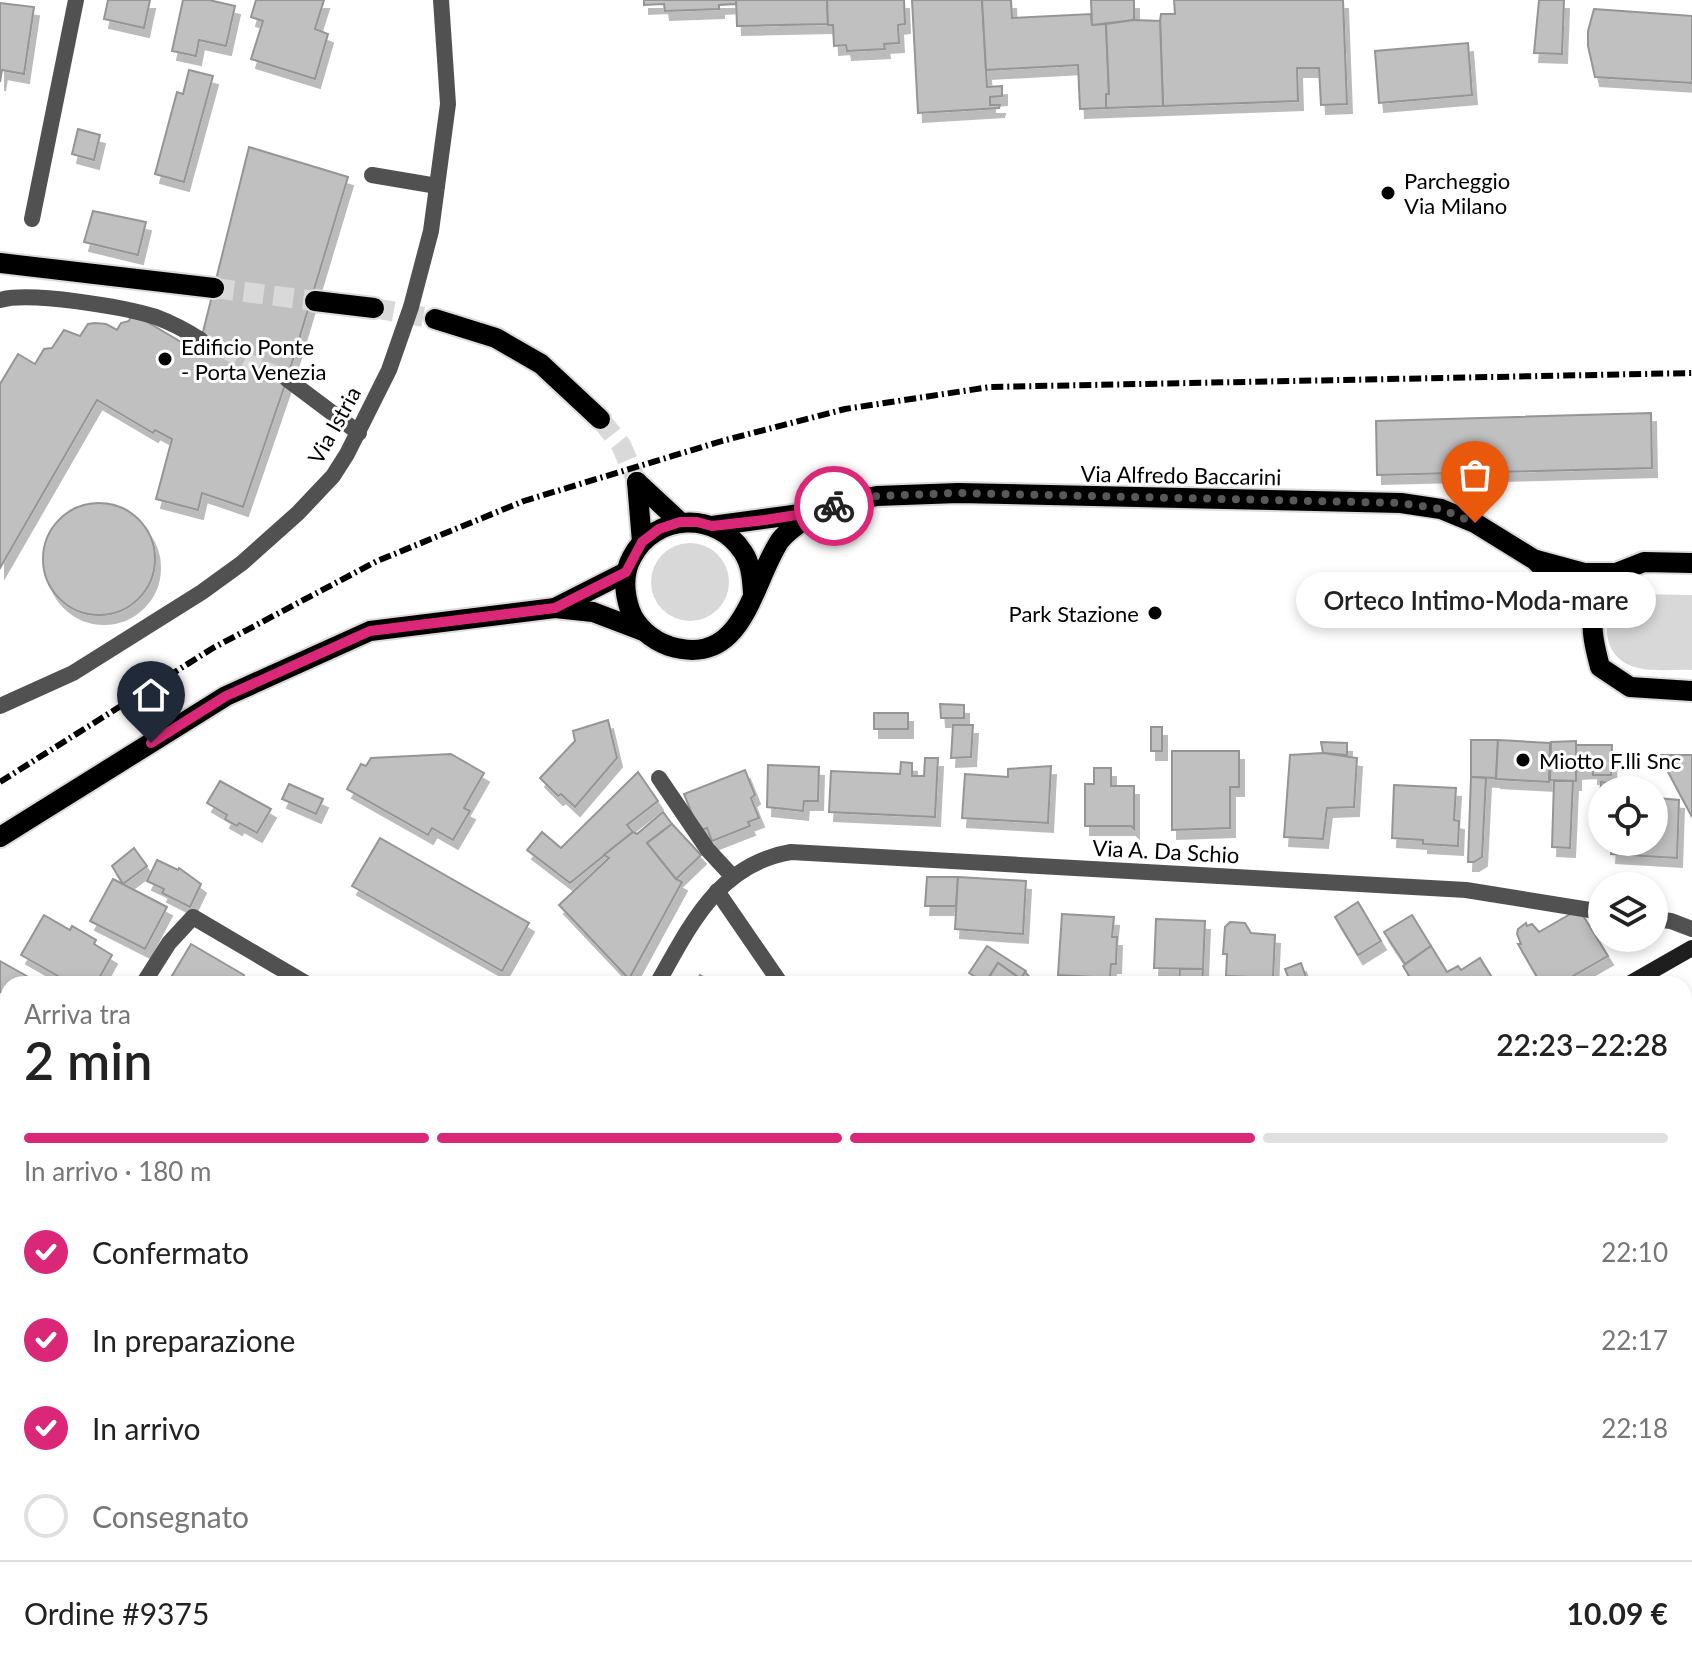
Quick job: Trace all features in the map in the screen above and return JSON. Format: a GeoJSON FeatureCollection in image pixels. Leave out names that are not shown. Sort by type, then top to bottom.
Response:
{"type":"FeatureCollection","features":[{"type":"Feature","properties":{"kind":"main road"},"geometry":{"type":"LineString","coordinates":[[0,263],[214,288]]}},
{"type":"Feature","properties":{"kind":"main road"},"geometry":{"type":"LineString","coordinates":[[315,301],[374,308]]}},
{"type":"Feature","properties":{"kind":"main road"},"geometry":{"type":"LineString","coordinates":[[435,319],[496,338],[541,364],[600,419]]}},
{"type":"Feature","properties":{"kind":"main road"},"geometry":{"type":"LineString","coordinates":[[642,542],[637,482],[680,522],[659,529],[642,542],[626,572],[625,593],[631,613],[643,631]]}},
{"type":"Feature","properties":{"kind":"main road","name":"Via Alfredo Baccarini"},"geometry":{"type":"LineString","coordinates":[[680,522],[712,526],[815,512],[877,496],[958,493],[1401,503],[1441,509],[1475,523],[1535,560],[1591,617]]}},
{"type":"Feature","properties":{"kind":"main road","name":"Via Alfredo Baccarini"},"geometry":{"type":"LineString","coordinates":[[555,608],[593,612],[679,649],[700,649],[719,642],[736,630],[747,613],[753,593],[781,539],[815,512]]}},
{"type":"Feature","properties":{"kind":"main road"},"geometry":{"type":"LineString","coordinates":[[712,526],[730,537],[744,553],[752,572],[753,593]]}},
{"type":"Feature","properties":{"kind":"main road","name":"Via Alfredo Baccarini"},"geometry":{"type":"LineString","coordinates":[[1535,560],[1584,573],[1616,573],[1644,562],[1692,563]]}},
{"type":"Feature","properties":{"kind":"main road"},"geometry":{"type":"LineString","coordinates":[[0,837],[226,696],[370,631],[555,608],[626,572]]}},
{"type":"Feature","properties":{"kind":"main road"},"geometry":{"type":"LineString","coordinates":[[1616,573],[1601,590],[1591,617],[1600,667],[1630,687],[1692,691]]}},
{"type":"Feature","properties":{"kind":"street"},"geometry":{"type":"LineString","coordinates":[[32,219],[76,0]]}},
{"type":"Feature","properties":{"kind":"street","name":"Via Istria"},"geometry":{"type":"LineString","coordinates":[[0,706],[19,700],[85,666],[202,592],[242,563],[298,513],[333,476],[359,433],[389,370],[411,307],[431,231],[448,104],[441,0]]}},
{"type":"Feature","properties":{"kind":"street"},"geometry":{"type":"LineString","coordinates":[[372,175],[437,186]]}},
{"type":"Feature","properties":{"kind":"street"},"geometry":{"type":"LineString","coordinates":[[0,300],[24,297],[134,312],[171,323],[201,340]]}},
{"type":"Feature","properties":{"kind":"street"},"geometry":{"type":"LineString","coordinates":[[287,379],[359,433]]}},
{"type":"Feature","properties":{"kind":"street"},"geometry":{"type":"LineString","coordinates":[[659,778],[708,850],[733,877]]}},
{"type":"Feature","properties":{"kind":"street","name":"Via A. Da Schio"},"geometry":{"type":"LineString","coordinates":[[662,976],[697,914],[717,891],[752,863],[791,852],[1466,890],[1588,910]]}},
{"type":"Feature","properties":{"kind":"street"},"geometry":{"type":"LineString","coordinates":[[717,891],[775,976]]}},
{"type":"Feature","properties":{"kind":"street"},"geometry":{"type":"LineString","coordinates":[[148,976],[169,943],[193,917],[293,976]]}},
{"type":"Feature","properties":{"kind":"street"},"geometry":{"type":"LineString","coordinates":[[1668,921],[1692,929]]}},
{"type":"Feature","properties":{"kind":"street"},"geometry":{"type":"LineString","coordinates":[[1643,976],[1692,948]]}},
{"type":"Feature","properties":{"kind":"shaded area"},"geometry":{"type":"Polygon","coordinates":[[[690,543],[705,546],[722,560],[729,582],[726,597],[712,614],[690,621],[675,618],[658,604],[651,582],[654,567],[668,550],[690,543]]]}},
{"type":"Feature","properties":{"kind":"shaded area"},"geometry":{"type":"Polygon","coordinates":[[[1638,594],[1692,595],[1692,670],[1636,667],[1614,653],[1607,636],[1609,617],[1620,602],[1638,594]]]}},
{"type":"Feature","properties":{"kind":"building"},"geometry":{"type":"Polygon","coordinates":[[[108,0],[150,0],[144,28],[104,19],[108,0]]]}},
{"type":"Feature","properties":{"kind":"building"},"geometry":{"type":"Polygon","coordinates":[[[183,0],[209,0],[235,6],[226,46],[199,40],[196,56],[172,51],[183,0]]]}},
{"type":"Feature","properties":{"kind":"building"},"geometry":{"type":"Polygon","coordinates":[[[256,0],[324,0],[315,29],[328,34],[315,79],[251,59],[263,21],[251,17],[256,0]]]}},
{"type":"Feature","properties":{"kind":"building"},"geometry":{"type":"Polygon","coordinates":[[[644,0],[736,0],[736,4],[719,5],[719,9],[665,11],[664,4],[644,5],[644,0]]]}},
{"type":"Feature","properties":{"kind":"building"},"geometry":{"type":"Polygon","coordinates":[[[736,0],[827,0],[828,24],[737,26],[736,0]]]}},
{"type":"Feature","properties":{"kind":"building"},"geometry":{"type":"Polygon","coordinates":[[[827,0],[904,0],[905,24],[898,25],[899,43],[884,44],[885,49],[847,51],[846,45],[834,46],[833,25],[828,25],[827,0]]]}},
{"type":"Feature","properties":{"kind":"building"},"geometry":{"type":"Polygon","coordinates":[[[912,0],[982,0],[987,87],[1002,86],[1002,96],[990,97],[990,105],[1000,105],[999,108],[918,113],[912,0]]]}},
{"type":"Feature","properties":{"kind":"building"},"geometry":{"type":"Polygon","coordinates":[[[982,0],[1011,0],[1012,18],[1091,14],[1092,25],[1106,24],[1109,94],[1106,94],[1106,108],[1080,109],[1078,65],[986,70],[982,0]]]}},
{"type":"Feature","properties":{"kind":"building"},"geometry":{"type":"Polygon","coordinates":[[[1091,0],[1134,0],[1134,20],[1092,25],[1091,0]]]}},
{"type":"Feature","properties":{"kind":"building"},"geometry":{"type":"Polygon","coordinates":[[[1174,0],[1343,0],[1347,104],[1321,105],[1319,68],[1297,68],[1298,101],[1163,106],[1160,21],[1161,14],[1175,14],[1174,0]]]}},
{"type":"Feature","properties":{"kind":"building"},"geometry":{"type":"Polygon","coordinates":[[[1539,0],[1564,0],[1562,54],[1534,53],[1539,0]]]}},
{"type":"Feature","properties":{"kind":"building"},"geometry":{"type":"Polygon","coordinates":[[[0,3],[34,7],[24,74],[2,70],[0,82],[0,3]]]}},
{"type":"Feature","properties":{"kind":"building"},"geometry":{"type":"Polygon","coordinates":[[[1594,9],[1692,16],[1692,83],[1595,77],[1588,46],[1588,31],[1594,9]]]}},
{"type":"Feature","properties":{"kind":"building"},"geometry":{"type":"Polygon","coordinates":[[[1134,20],[1160,21],[1163,106],[1106,108],[1106,94],[1109,94],[1106,24],[1134,20]]]}},
{"type":"Feature","properties":{"kind":"building"},"geometry":{"type":"Polygon","coordinates":[[[1468,43],[1472,95],[1379,103],[1375,51],[1468,43]]]}},
{"type":"Feature","properties":{"kind":"building"},"geometry":{"type":"Polygon","coordinates":[[[189,70],[213,76],[184,182],[155,174],[177,92],[183,94],[189,70]]]}},
{"type":"Feature","properties":{"kind":"building"},"geometry":{"type":"Polygon","coordinates":[[[78,129],[100,135],[94,160],[72,154],[78,129]]]}},
{"type":"Feature","properties":{"kind":"building","name":"Edificio Ponte - Porta Venezia"},"geometry":{"type":"Polygon","coordinates":[[[249,147],[348,177],[287,379],[243,507],[202,493],[198,510],[156,499],[172,439],[155,430],[153,433],[97,400],[0,568],[0,384],[18,354],[35,364],[44,349],[52,348],[64,330],[80,336],[88,324],[95,323],[117,330],[121,323],[129,321],[132,313],[198,352],[249,147]]]}},
{"type":"Feature","properties":{"kind":"building"},"geometry":{"type":"Polygon","coordinates":[[[93,211],[146,222],[138,255],[84,242],[93,211]]]}},
{"type":"Feature","properties":{"kind":"building"},"geometry":{"type":"Polygon","coordinates":[[[1651,413],[1652,468],[1377,475],[1376,421],[1651,413]]]}},
{"type":"Feature","properties":{"kind":"building"},"geometry":{"type":"Polygon","coordinates":[[[99,503],[121,507],[139,519],[151,537],[155,559],[151,581],[139,599],[121,611],[99,615],[77,611],[59,599],[47,581],[43,559],[47,537],[59,519],[77,507],[99,503]]]}},
{"type":"Feature","properties":{"kind":"building"},"geometry":{"type":"Polygon","coordinates":[[[940,704],[964,705],[964,718],[941,718],[940,704]]]}},
{"type":"Feature","properties":{"kind":"building"},"geometry":{"type":"Polygon","coordinates":[[[874,713],[908,713],[908,729],[874,729],[874,713]]]}},
{"type":"Feature","properties":{"kind":"building"},"geometry":{"type":"Polygon","coordinates":[[[608,720],[617,758],[575,807],[540,778],[575,741],[573,731],[608,720]]]}},
{"type":"Feature","properties":{"kind":"building"},"geometry":{"type":"Polygon","coordinates":[[[953,725],[973,725],[971,757],[951,758],[953,725]]]}},
{"type":"Feature","properties":{"kind":"building"},"geometry":{"type":"Polygon","coordinates":[[[1151,727],[1162,727],[1162,751],[1151,751],[1151,727]]]}},
{"type":"Feature","properties":{"kind":"building"},"geometry":{"type":"Polygon","coordinates":[[[1471,740],[1498,740],[1496,778],[1471,777],[1471,740]]]}},
{"type":"Feature","properties":{"kind":"building","name":"Miotto F.lli Snc"},"geometry":{"type":"Polygon","coordinates":[[[1498,740],[1550,743],[1549,782],[1496,779],[1498,740]]]}},
{"type":"Feature","properties":{"kind":"building"},"geometry":{"type":"Polygon","coordinates":[[[1576,741],[1576,781],[1550,780],[1551,742],[1576,741]]]}},
{"type":"Feature","properties":{"kind":"building"},"geometry":{"type":"Polygon","coordinates":[[[1321,742],[1347,743],[1347,755],[1323,753],[1321,742]]]}},
{"type":"Feature","properties":{"kind":"building"},"geometry":{"type":"Polygon","coordinates":[[[1576,745],[1612,745],[1611,775],[1593,775],[1593,769],[1576,770],[1576,745]]]}},
{"type":"Feature","properties":{"kind":"building"},"geometry":{"type":"Polygon","coordinates":[[[1172,751],[1239,751],[1239,787],[1230,787],[1230,828],[1172,830],[1172,751]]]}},
{"type":"Feature","properties":{"kind":"building"},"geometry":{"type":"Polygon","coordinates":[[[1323,753],[1357,758],[1354,807],[1327,808],[1323,839],[1284,837],[1290,755],[1323,753]]]}},
{"type":"Feature","properties":{"kind":"building"},"geometry":{"type":"Polygon","coordinates":[[[451,754],[484,773],[464,808],[470,811],[453,840],[432,828],[428,835],[347,789],[361,764],[366,766],[371,758],[451,754]]]}},
{"type":"Feature","properties":{"kind":"building"},"geometry":{"type":"Polygon","coordinates":[[[1659,755],[1692,755],[1692,817],[1659,755]]]}},
{"type":"Feature","properties":{"kind":"building"},"geometry":{"type":"Polygon","coordinates":[[[925,758],[938,758],[935,817],[829,812],[831,771],[900,774],[901,762],[912,763],[912,776],[924,776],[925,758]]]}},
{"type":"Feature","properties":{"kind":"building"},"geometry":{"type":"Polygon","coordinates":[[[768,765],[819,767],[818,801],[804,801],[803,811],[767,807],[768,765]]]}},
{"type":"Feature","properties":{"kind":"building"},"geometry":{"type":"Polygon","coordinates":[[[1051,766],[1048,823],[962,818],[965,774],[1008,777],[1008,769],[1051,766]]]}},
{"type":"Feature","properties":{"kind":"building"},"geometry":{"type":"Polygon","coordinates":[[[1094,768],[1111,768],[1111,786],[1134,786],[1134,829],[1131,826],[1085,826],[1085,784],[1094,784],[1094,768]]]}},
{"type":"Feature","properties":{"kind":"building"},"geometry":{"type":"Polygon","coordinates":[[[745,770],[755,795],[751,798],[759,818],[748,822],[750,826],[712,841],[707,828],[699,831],[684,794],[745,770]]]}},
{"type":"Feature","properties":{"kind":"building"},"geometry":{"type":"Polygon","coordinates":[[[638,772],[658,801],[627,825],[633,832],[570,883],[527,850],[542,832],[561,848],[638,772]]]}},
{"type":"Feature","properties":{"kind":"building"},"geometry":{"type":"Polygon","coordinates":[[[1471,777],[1486,778],[1482,857],[1468,862],[1471,777]]]}},
{"type":"Feature","properties":{"kind":"building"},"geometry":{"type":"Polygon","coordinates":[[[220,781],[271,809],[257,833],[225,819],[227,815],[207,803],[220,781]]]}},
{"type":"Feature","properties":{"kind":"building"},"geometry":{"type":"Polygon","coordinates":[[[1554,781],[1573,781],[1570,848],[1552,847],[1554,781]]]}},
{"type":"Feature","properties":{"kind":"building"},"geometry":{"type":"Polygon","coordinates":[[[289,784],[323,799],[316,814],[282,799],[289,784]]]}},
{"type":"Feature","properties":{"kind":"building"},"geometry":{"type":"Polygon","coordinates":[[[1394,785],[1456,788],[1454,820],[1459,821],[1458,846],[1392,838],[1394,785]]]}},
{"type":"Feature","properties":{"kind":"building"},"geometry":{"type":"Polygon","coordinates":[[[1668,799],[1679,800],[1677,858],[1644,856],[1668,856],[1668,799]]]}},
{"type":"Feature","properties":{"kind":"building"},"geometry":{"type":"Polygon","coordinates":[[[663,812],[672,824],[647,843],[676,879],[682,882],[631,976],[626,976],[559,905],[609,858],[604,855],[633,832],[637,834],[663,812]]]}},
{"type":"Feature","properties":{"kind":"building"},"geometry":{"type":"Polygon","coordinates":[[[672,824],[701,855],[676,879],[647,843],[672,824]]]}},
{"type":"Feature","properties":{"kind":"building"},"geometry":{"type":"Polygon","coordinates":[[[380,838],[529,923],[502,971],[352,886],[380,838]]]}},
{"type":"Feature","properties":{"kind":"building"},"geometry":{"type":"Polygon","coordinates":[[[134,848],[147,866],[123,884],[112,866],[134,848]]]}},
{"type":"Feature","properties":{"kind":"building"},"geometry":{"type":"Polygon","coordinates":[[[157,860],[179,868],[201,884],[190,907],[162,893],[164,889],[147,881],[157,860]]]}},
{"type":"Feature","properties":{"kind":"building"},"geometry":{"type":"Polygon","coordinates":[[[927,877],[958,877],[956,906],[925,906],[927,877]]]}},
{"type":"Feature","properties":{"kind":"building"},"geometry":{"type":"Polygon","coordinates":[[[958,877],[1026,881],[1023,934],[955,929],[958,877]]]}},
{"type":"Feature","properties":{"kind":"building"},"geometry":{"type":"Polygon","coordinates":[[[113,879],[167,907],[145,949],[90,921],[113,879]]]}},
{"type":"Feature","properties":{"kind":"building"},"geometry":{"type":"Polygon","coordinates":[[[1358,902],[1381,941],[1358,955],[1335,917],[1358,902]]]}},
{"type":"Feature","properties":{"kind":"building"},"geometry":{"type":"Polygon","coordinates":[[[1579,909],[1588,924],[1588,952],[1606,952],[1608,956],[1573,976],[1536,976],[1518,944],[1521,944],[1517,934],[1526,923],[1527,926],[1532,924],[1539,932],[1579,909]]]}},
{"type":"Feature","properties":{"kind":"building"},"geometry":{"type":"Polygon","coordinates":[[[1062,914],[1114,917],[1112,937],[1117,937],[1116,964],[1111,964],[1110,976],[1058,975],[1062,914]]]}},
{"type":"Feature","properties":{"kind":"building"},"geometry":{"type":"Polygon","coordinates":[[[44,915],[96,940],[94,944],[112,955],[100,976],[58,976],[21,955],[44,915]]]}},
{"type":"Feature","properties":{"kind":"building"},"geometry":{"type":"Polygon","coordinates":[[[1412,915],[1431,946],[1405,964],[1384,932],[1412,915]]]}},
{"type":"Feature","properties":{"kind":"building"},"geometry":{"type":"Polygon","coordinates":[[[1156,919],[1205,921],[1203,969],[1154,968],[1156,919]]]}},
{"type":"Feature","properties":{"kind":"building"},"geometry":{"type":"Polygon","coordinates":[[[1230,922],[1245,923],[1251,933],[1275,935],[1273,976],[1226,976],[1227,954],[1223,954],[1225,927],[1230,922]]]}},
{"type":"Feature","properties":{"kind":"building"},"geometry":{"type":"Polygon","coordinates":[[[191,944],[244,975],[243,976],[172,976],[191,944]]]}},
{"type":"Feature","properties":{"kind":"building"},"geometry":{"type":"Polygon","coordinates":[[[987,946],[1026,971],[1023,976],[1017,976],[998,963],[990,976],[969,973],[987,946]]]}},
{"type":"Feature","properties":{"kind":"building"},"geometry":{"type":"Polygon","coordinates":[[[1431,946],[1447,972],[1458,966],[1461,970],[1480,958],[1491,976],[1409,976],[1403,966],[1431,946]]]}},
{"type":"Feature","properties":{"kind":"building"},"geometry":{"type":"Polygon","coordinates":[[[0,961],[27,976],[0,976],[0,961]]]}},
{"type":"Feature","properties":{"kind":"building"},"geometry":{"type":"Polygon","coordinates":[[[998,963],[1017,976],[990,976],[998,963]]]}},
{"type":"Feature","properties":{"kind":"building"},"geometry":{"type":"Polygon","coordinates":[[[1301,963],[1306,976],[1288,976],[1285,969],[1301,963]]]}},
{"type":"Feature","properties":{"kind":"building"},"geometry":{"type":"Polygon","coordinates":[[[1180,969],[1203,969],[1203,976],[1180,976],[1180,969]]]}},
{"type":"Feature","properties":{"kind":"tunnel"},"geometry":{"type":"LineString","coordinates":[[214,288],[315,301]]}},
{"type":"Feature","properties":{"kind":"tunnel"},"geometry":{"type":"LineString","coordinates":[[374,308],[435,319]]}},
{"type":"Feature","properties":{"kind":"tunnel"},"geometry":{"type":"LineString","coordinates":[[201,340],[287,379]]}},
{"type":"Feature","properties":{"kind":"tunnel"},"geometry":{"type":"LineString","coordinates":[[600,419],[621,445],[637,482]]}},
{"type":"Feature","properties":{"kind":"railway"},"geometry":{"type":"LineString","coordinates":[[0,782],[213,648],[377,561],[524,501],[722,441],[845,409],[990,387],[1692,373]]}},
{"type":"Feature","properties":{"kind":"way so far"},"geometry":{"type":"LineString","coordinates":[[834,506],[877,496],[958,493],[1401,503],[1441,509],[1475,523]]}},
{"type":"Feature","properties":{"kind":"place","name":"Parcheggio Via Milano"},"geometry":{"type":"Point","coordinates":[1388,193]}},
{"type":"Feature","properties":{"kind":"place","name":"Edificio Ponte - Porta Venezia"},"geometry":{"type":"Point","coordinates":[165,359]}},
{"type":"Feature","properties":{"kind":"place","name":"Orteco Intimo-Moda-mare"},"geometry":{"type":"Point","coordinates":[1475,523]}},
{"type":"Feature","properties":{"kind":"place","name":"Park Stazione"},"geometry":{"type":"Point","coordinates":[1155,613]}},
{"type":"Feature","properties":{"kind":"place","name":"Miotto F.lli Snc"},"geometry":{"type":"Point","coordinates":[1523,760]}},
{"type":"Feature","properties":{"kind":"route"},"geometry":{"type":"LineString","coordinates":[[151,743],[226,696],[370,631],[555,608],[626,572],[642,542],[659,529],[680,522],[712,526],[765,520],[834,506]]}}]}
